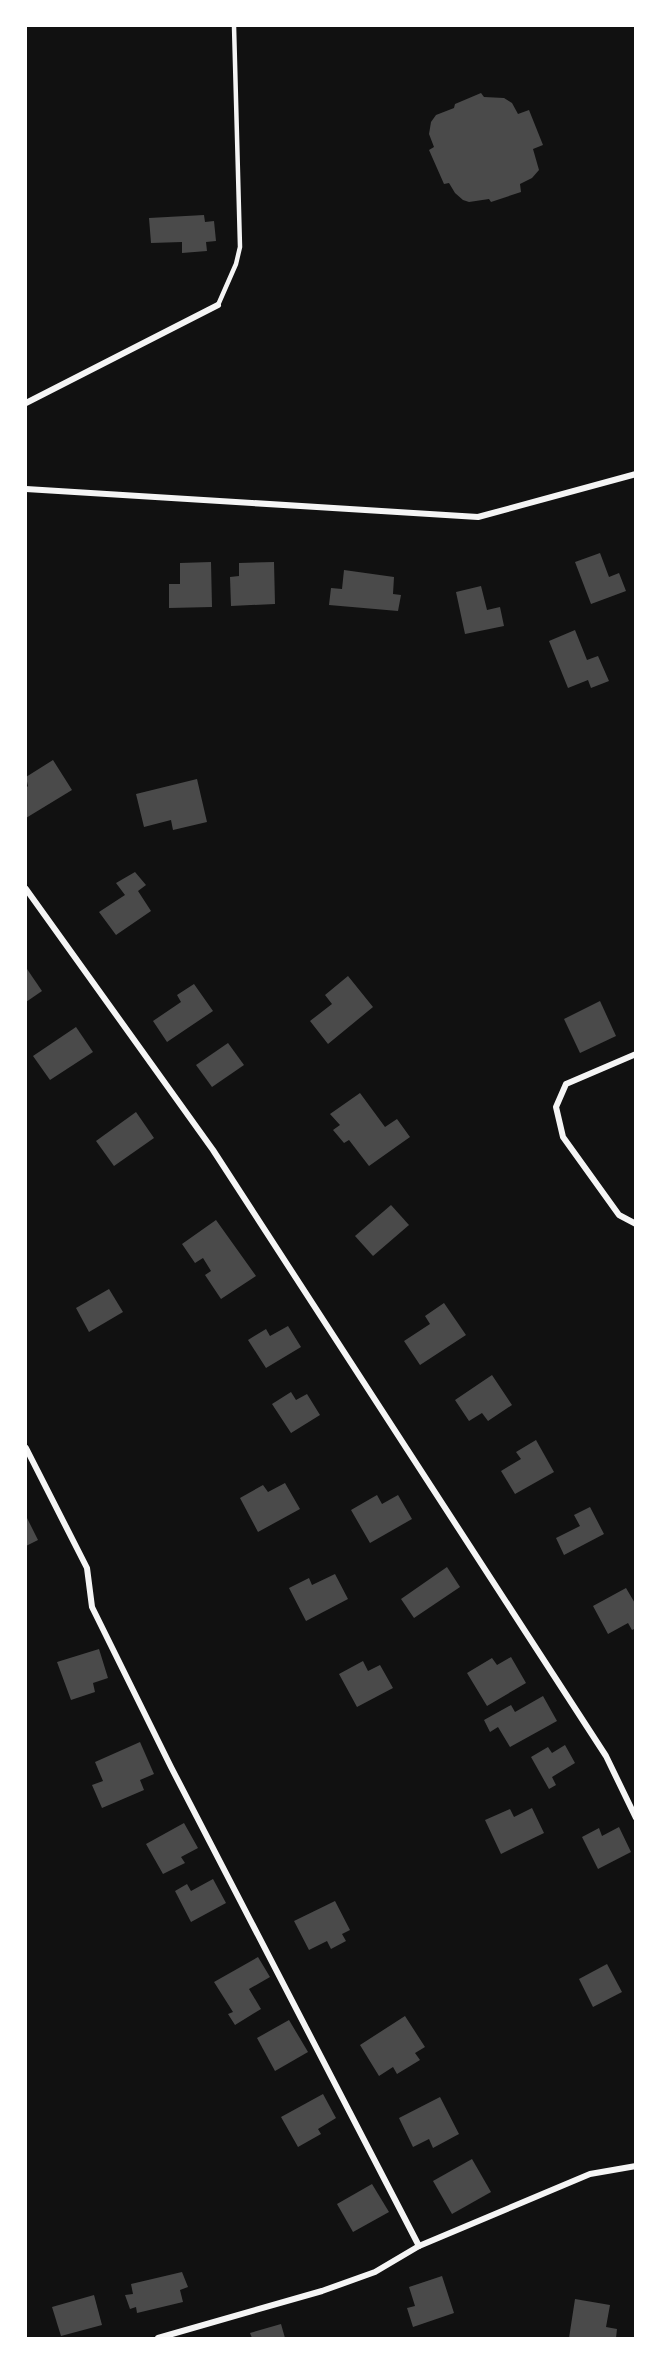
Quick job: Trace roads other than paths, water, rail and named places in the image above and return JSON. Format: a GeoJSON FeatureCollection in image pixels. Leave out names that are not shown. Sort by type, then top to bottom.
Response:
{"type":"FeatureCollection","features":[{"type":"Feature","properties":{"kind":"street"},"geometry":{"type":"LineString","coordinates":[[26,403],[218,305]]}},
{"type":"Feature","properties":{"kind":"street"},"geometry":{"type":"LineString","coordinates":[[26,489],[478,517],[636,474]]}},
{"type":"Feature","properties":{"kind":"street"},"geometry":{"type":"LineString","coordinates":[[26,889],[213,1150],[606,1756],[636,1818]]}},
{"type":"Feature","properties":{"kind":"street"},"geometry":{"type":"LineString","coordinates":[[636,1054],[566,1084],[556,1107],[562,1137],[619,1215],[636,1224]]}},
{"type":"Feature","properties":{"kind":"street"},"geometry":{"type":"LineString","coordinates":[[26,1448],[87,1568],[92,1607],[113,1650],[419,2246]]}},
{"type":"Feature","properties":{"kind":"street"},"geometry":{"type":"LineString","coordinates":[[158,2338],[322,2291],[375,2272],[419,2246],[590,2174],[636,2166]]}},
{"type":"Feature","properties":{"kind":"lane"},"geometry":{"type":"LineString","coordinates":[[218,305],[236,264],[240,246],[234,26]]}}]}
